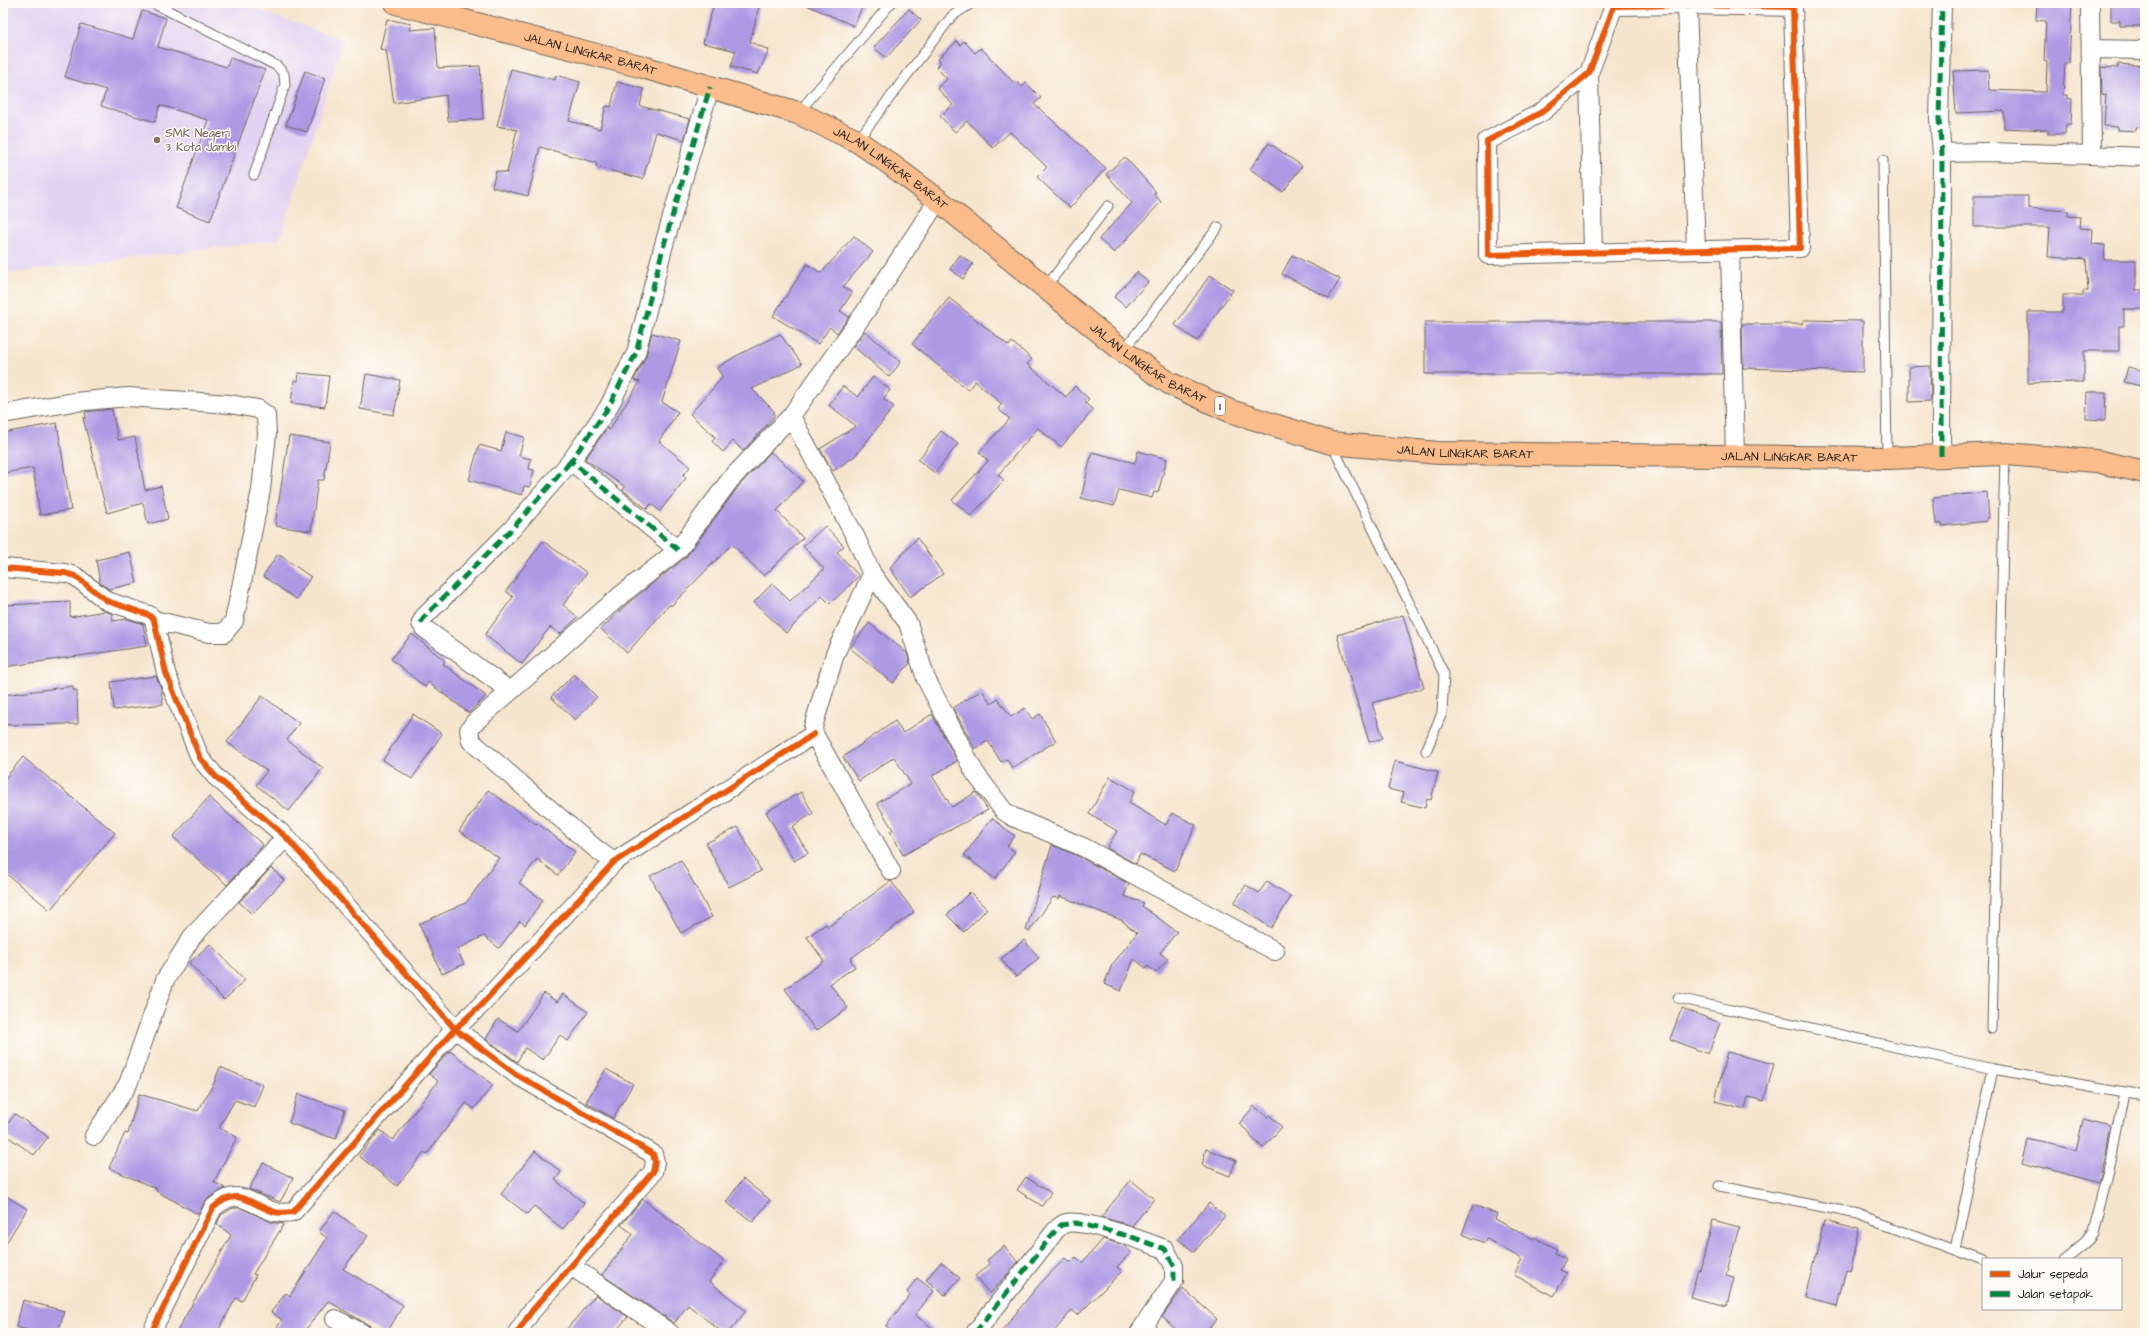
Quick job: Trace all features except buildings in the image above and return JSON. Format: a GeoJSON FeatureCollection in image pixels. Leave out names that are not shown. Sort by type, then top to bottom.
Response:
{"type":"FeatureCollection","features":[{"type":"Feature","properties":{"kind":"highway","name":"JALAN LINGKAR BARAT"},"geometry":{"type":"LineString","coordinates":[[396,3],[643,67],[798,113],[857,142],[938,200],[1045,289],[1124,352],[1169,383],[1230,411],[1331,443],[1438,453],[1736,458],[1887,458],[2005,454],[2096,461],[2145,472]]}},
{"type":"Feature","properties":{"kind":"street"},"geometry":{"type":"LineString","coordinates":[[1941,456],[1942,153],[1939,120],[1942,3]]}},
{"type":"Feature","properties":{"kind":"street"},"geometry":{"type":"LineString","coordinates":[[2090,3],[2092,155]]}},
{"type":"Feature","properties":{"kind":"street"},"geometry":{"type":"LineString","coordinates":[[1687,5],[1696,250]]}},
{"type":"Feature","properties":{"kind":"street"},"geometry":{"type":"LineString","coordinates":[[1589,72],[1542,112],[1487,141],[1488,255],[1593,253],[1696,250],[1730,250],[1800,248],[1793,6],[1614,6],[1589,72],[1593,253]]}},
{"type":"Feature","properties":{"kind":"street"},"geometry":{"type":"LineString","coordinates":[[2091,50],[2145,50]]}},
{"type":"Feature","properties":{"kind":"street"},"geometry":{"type":"LineString","coordinates":[[510,691],[424,628],[421,623],[424,617],[512,529],[571,461],[608,408],[636,353],[663,248],[710,87]]}},
{"type":"Feature","properties":{"kind":"street"},"geometry":{"type":"LineString","coordinates":[[1942,153],[1988,152],[2145,157]]}},
{"type":"Feature","properties":{"kind":"street"},"geometry":{"type":"LineString","coordinates":[[614,862],[596,849],[470,741],[470,730],[474,723],[510,691],[621,595],[678,550],[730,480],[792,416],[856,325],[938,200]]}},
{"type":"Feature","properties":{"kind":"street"},"geometry":{"type":"LineString","coordinates":[[1730,250],[1736,458]]}},
{"type":"Feature","properties":{"kind":"street"},"geometry":{"type":"LineString","coordinates":[[3,414],[74,402],[128,397],[230,404],[258,409],[266,415],[267,434],[261,490],[234,621],[224,633],[209,633],[154,620],[144,612],[107,601],[75,576],[65,573],[3,568]]}},
{"type":"Feature","properties":{"kind":"street"},"geometry":{"type":"LineString","coordinates":[[792,416],[856,538],[872,574],[908,623],[926,679],[975,773],[1004,812],[1083,846],[1275,951]]}},
{"type":"Feature","properties":{"kind":"street"},"geometry":{"type":"LineString","coordinates":[[571,461],[678,550]]}},
{"type":"Feature","properties":{"kind":"street"},"geometry":{"type":"LineString","coordinates":[[872,574],[835,654],[815,716],[813,727],[814,734],[891,871]]}},
{"type":"Feature","properties":{"kind":"street"},"geometry":{"type":"LineString","coordinates":[[154,620],[166,673],[200,758],[215,776],[286,837],[454,1029],[517,1075],[653,1154],[655,1162],[653,1172],[531,1312],[516,1333]]}},
{"type":"Feature","properties":{"kind":"street"},"geometry":{"type":"LineString","coordinates":[[151,1333],[213,1208],[224,1198],[238,1196],[276,1213],[293,1212],[454,1029],[480,1006],[614,862],[814,734]]}},
{"type":"Feature","properties":{"kind":"street"},"geometry":{"type":"LineString","coordinates":[[94,1136],[128,1084],[165,980],[180,953],[192,937],[286,837]]}},
{"type":"Feature","properties":{"kind":"street"},"geometry":{"type":"LineString","coordinates":[[975,1333],[1056,1230],[1061,1225],[1076,1223],[1129,1236],[1165,1249],[1174,1266],[1174,1281],[1139,1333]]}},
{"type":"Feature","properties":{"kind":"street"},"geometry":{"type":"LineString","coordinates":[[571,1266],[670,1333]]}},
{"type":"Feature","properties":{"kind":"street"},"geometry":{"type":"LineString","coordinates":[[335,1319],[362,1333]]}},
{"type":"Feature","properties":{"kind":"lane"},"geometry":{"type":"LineString","coordinates":[[154,3],[277,66],[284,74],[285,85],[254,174]]}},
{"type":"Feature","properties":{"kind":"lane"},"geometry":{"type":"LineString","coordinates":[[798,113],[891,3]]}},
{"type":"Feature","properties":{"kind":"lane"},"geometry":{"type":"LineString","coordinates":[[857,142],[952,16],[972,3]]}},
{"type":"Feature","properties":{"kind":"lane"},"geometry":{"type":"LineString","coordinates":[[1883,160],[1887,458]]}},
{"type":"Feature","properties":{"kind":"lane"},"geometry":{"type":"LineString","coordinates":[[1045,289],[1108,206]]}},
{"type":"Feature","properties":{"kind":"lane"},"geometry":{"type":"LineString","coordinates":[[1124,352],[1218,227]]}},
{"type":"Feature","properties":{"kind":"lane"},"geometry":{"type":"LineString","coordinates":[[1331,443],[1444,674],[1442,713],[1426,751]]}},
{"type":"Feature","properties":{"kind":"lane"},"geometry":{"type":"LineString","coordinates":[[1992,1029],[2005,454]]}},
{"type":"Feature","properties":{"kind":"lane"},"geometry":{"type":"LineString","coordinates":[[1678,998],[1992,1069],[2145,1096]]}},
{"type":"Feature","properties":{"kind":"lane"},"geometry":{"type":"LineString","coordinates":[[1955,1249],[1992,1069]]}},
{"type":"Feature","properties":{"kind":"lane"},"geometry":{"type":"LineString","coordinates":[[2065,1258],[2086,1242],[2093,1232],[2109,1171],[2124,1092]]}},
{"type":"Feature","properties":{"kind":"lane"},"geometry":{"type":"LineString","coordinates":[[1719,1186],[1858,1214],[1955,1249],[1982,1261]]}},
{"type":"Feature","properties":{"kind":"shaded area","name":"SMK Negeri 3 Kota Jambi"},"geometry":{"type":"Polygon","coordinates":[[[3,3],[237,3],[343,40],[280,240],[3,274],[3,3]]]}},
{"type":"Feature","properties":{"kind":"marked path"},"geometry":{"type":"LineString","coordinates":[[1941,456],[1942,153],[1939,120],[1942,3]]}},
{"type":"Feature","properties":{"kind":"marked path"},"geometry":{"type":"LineString","coordinates":[[678,550],[571,461],[608,408],[636,353],[663,248],[710,87]]}},
{"type":"Feature","properties":{"kind":"marked path"},"geometry":{"type":"LineString","coordinates":[[421,623],[424,617],[512,529],[571,461]]}},
{"type":"Feature","properties":{"kind":"marked path"},"geometry":{"type":"LineString","coordinates":[[975,1333],[1061,1225],[1076,1223],[1129,1236],[1165,1249],[1174,1266],[1174,1281]]}},
{"type":"Feature","properties":{"kind":"cycle path"},"geometry":{"type":"LineString","coordinates":[[1687,5],[1793,7],[1800,248],[1488,255],[1487,141],[1542,112],[1589,73],[1614,6],[1687,5]]}},
{"type":"Feature","properties":{"kind":"cycle path"},"geometry":{"type":"LineString","coordinates":[[3,568],[65,573],[75,576],[107,601],[149,615],[154,620],[166,673],[200,758],[215,776],[286,837],[455,1029],[517,1075],[653,1154],[655,1162],[653,1172],[531,1312],[517,1333]]}},
{"type":"Feature","properties":{"kind":"cycle path"},"geometry":{"type":"LineString","coordinates":[[151,1333],[213,1208],[222,1201],[237,1197],[244,1198],[277,1213],[293,1212],[455,1029],[480,1006],[614,862],[814,734]]}},
{"type":"Feature","properties":{"kind":"place","name":"SMK Negeri 3 Kota Jambi"},"geometry":{"type":"Point","coordinates":[157,140]}}]}
